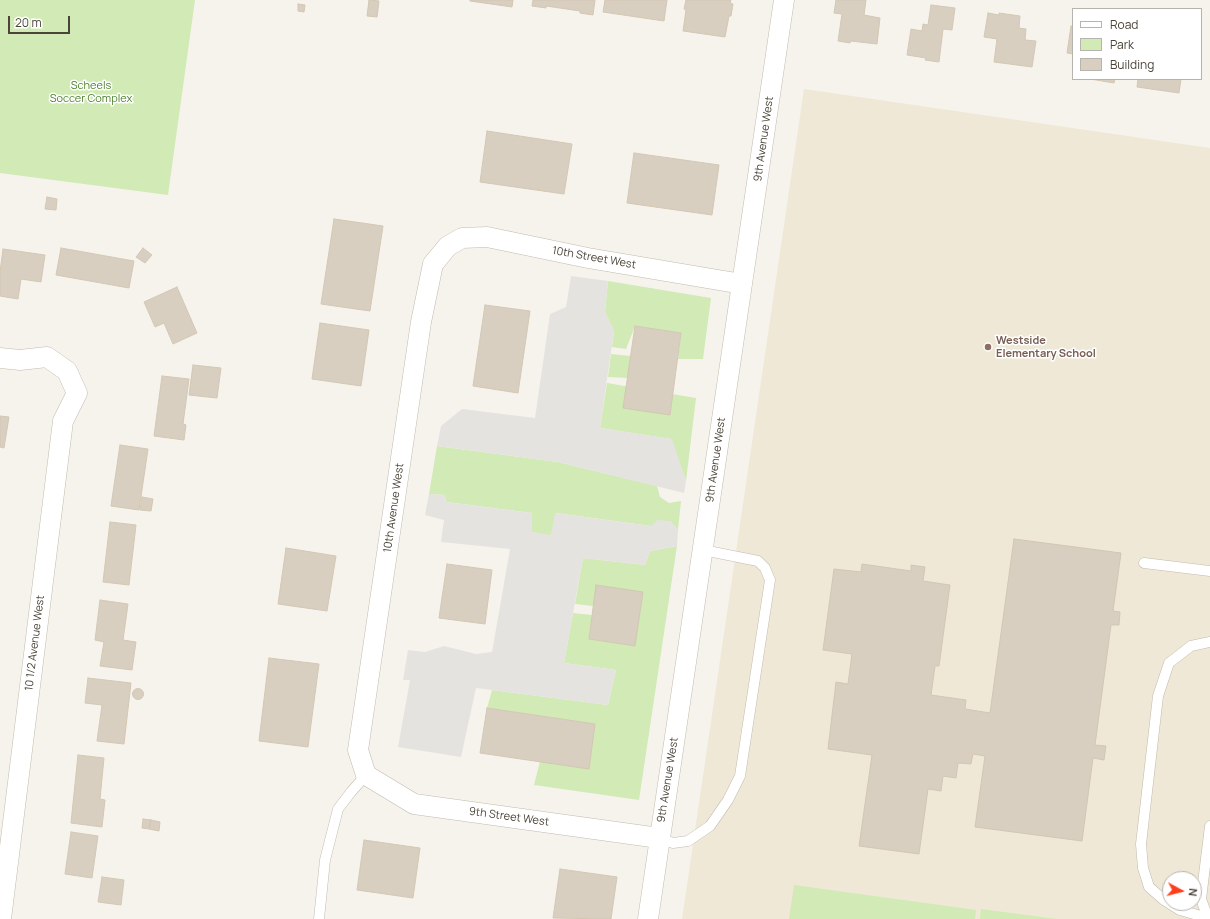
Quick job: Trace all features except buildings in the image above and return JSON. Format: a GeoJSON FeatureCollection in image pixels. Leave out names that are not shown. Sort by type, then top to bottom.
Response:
{"type":"FeatureCollection","features":[{"type":"Feature","properties":{"kind":"street","name":"9th Avenue West"},"geometry":{"type":"LineString","coordinates":[[648,919],[784,0]]}},
{"type":"Feature","properties":{"kind":"street","name":"10th Street West"},"geometry":{"type":"LineString","coordinates":[[448,246],[462,238],[487,237],[588,258],[742,284]]}},
{"type":"Feature","properties":{"kind":"street","name":"10th Avenue West"},"geometry":{"type":"LineString","coordinates":[[366,775],[358,750],[421,322],[432,264],[448,246]]}},
{"type":"Feature","properties":{"kind":"street","name":"10 1/2 Avenue West"},"geometry":{"type":"LineString","coordinates":[[0,358],[20,360],[47,357],[67,371],[77,393],[63,422],[1,919]]}},
{"type":"Feature","properties":{"kind":"street","name":"9th Street West"},"geometry":{"type":"LineString","coordinates":[[366,775],[414,804],[659,838]]}},
{"type":"Feature","properties":{"kind":"lane"},"geometry":{"type":"LineString","coordinates":[[659,838],[673,842],[688,841],[710,826],[728,800],[740,776],[768,596],[770,580],[765,568],[758,561],[703,550]]}},
{"type":"Feature","properties":{"kind":"lane"},"geometry":{"type":"LineString","coordinates":[[1144,563],[1210,571]]}},
{"type":"Feature","properties":{"kind":"lane"},"geometry":{"type":"LineString","coordinates":[[1209,918],[1180,910],[1164,900],[1149,887],[1143,868],[1141,844],[1158,696],[1169,663],[1191,646],[1210,642]]}},
{"type":"Feature","properties":{"kind":"lane"},"geometry":{"type":"LineString","coordinates":[[319,919],[325,860],[338,809],[366,775]]}},
{"type":"Feature","properties":{"kind":"lane"},"geometry":{"type":"LineString","coordinates":[[1209,918],[1201,899],[1210,826]]}},
{"type":"Feature","properties":{"kind":"shaded area","name":"Westside Elementary School"},"geometry":{"type":"Polygon","coordinates":[[[804,89],[1210,148],[1210,919],[682,919],[804,89]]]}},
{"type":"Feature","properties":{"kind":"shaded area"},"geometry":{"type":"Polygon","coordinates":[[[571,276],[608,281],[605,312],[614,331],[600,428],[672,439],[686,481],[684,493],[558,462],[437,446],[441,426],[462,409],[535,418],[550,314],[566,307],[571,276]]]}},
{"type":"Feature","properties":{"kind":"shaded area"},"geometry":{"type":"Polygon","coordinates":[[[429,494],[445,495],[446,502],[532,513],[532,532],[551,535],[555,513],[651,526],[657,520],[670,521],[678,530],[677,546],[650,551],[645,565],[583,558],[564,663],[616,670],[608,705],[476,688],[461,757],[398,747],[410,680],[403,680],[408,650],[425,652],[444,646],[476,654],[492,652],[510,549],[441,542],[444,520],[425,515],[429,494]]]}},
{"type":"Feature","properties":{"kind":"green space","name":"Scheels Soccer Complex"},"geometry":{"type":"Polygon","coordinates":[[[0,0],[195,0],[168,195],[0,173],[0,0]]]}},
{"type":"Feature","properties":{"kind":"green space"},"geometry":{"type":"Polygon","coordinates":[[[608,281],[711,298],[703,359],[678,359],[681,333],[635,326],[626,349],[612,347],[614,331],[605,312],[608,281]]]}},
{"type":"Feature","properties":{"kind":"green space"},"geometry":{"type":"Polygon","coordinates":[[[611,354],[631,356],[628,378],[608,377],[611,354]]]}},
{"type":"Feature","properties":{"kind":"green space"},"geometry":{"type":"Polygon","coordinates":[[[607,383],[696,398],[686,481],[671,439],[600,428],[607,383]]]}},
{"type":"Feature","properties":{"kind":"green space"},"geometry":{"type":"Polygon","coordinates":[[[437,446],[558,462],[657,486],[660,497],[669,503],[681,501],[678,530],[670,521],[651,526],[556,513],[551,536],[532,532],[532,513],[446,502],[445,495],[429,494],[437,446]]]}},
{"type":"Feature","properties":{"kind":"green space"},"geometry":{"type":"Polygon","coordinates":[[[677,546],[639,800],[534,785],[540,761],[595,724],[487,708],[492,690],[608,705],[616,670],[564,663],[573,613],[592,615],[589,639],[634,646],[593,606],[575,604],[583,558],[645,565],[650,551],[677,546]]]}},
{"type":"Feature","properties":{"kind":"green space"},"geometry":{"type":"Polygon","coordinates":[[[794,885],[976,910],[975,919],[789,919],[794,885]]]}},
{"type":"Feature","properties":{"kind":"green space"},"geometry":{"type":"Polygon","coordinates":[[[981,909],[1057,919],[980,919],[981,909]]]}},
{"type":"Feature","properties":{"kind":"place","name":"Westside Elementary School"},"geometry":{"type":"Point","coordinates":[988,347]}}]}
